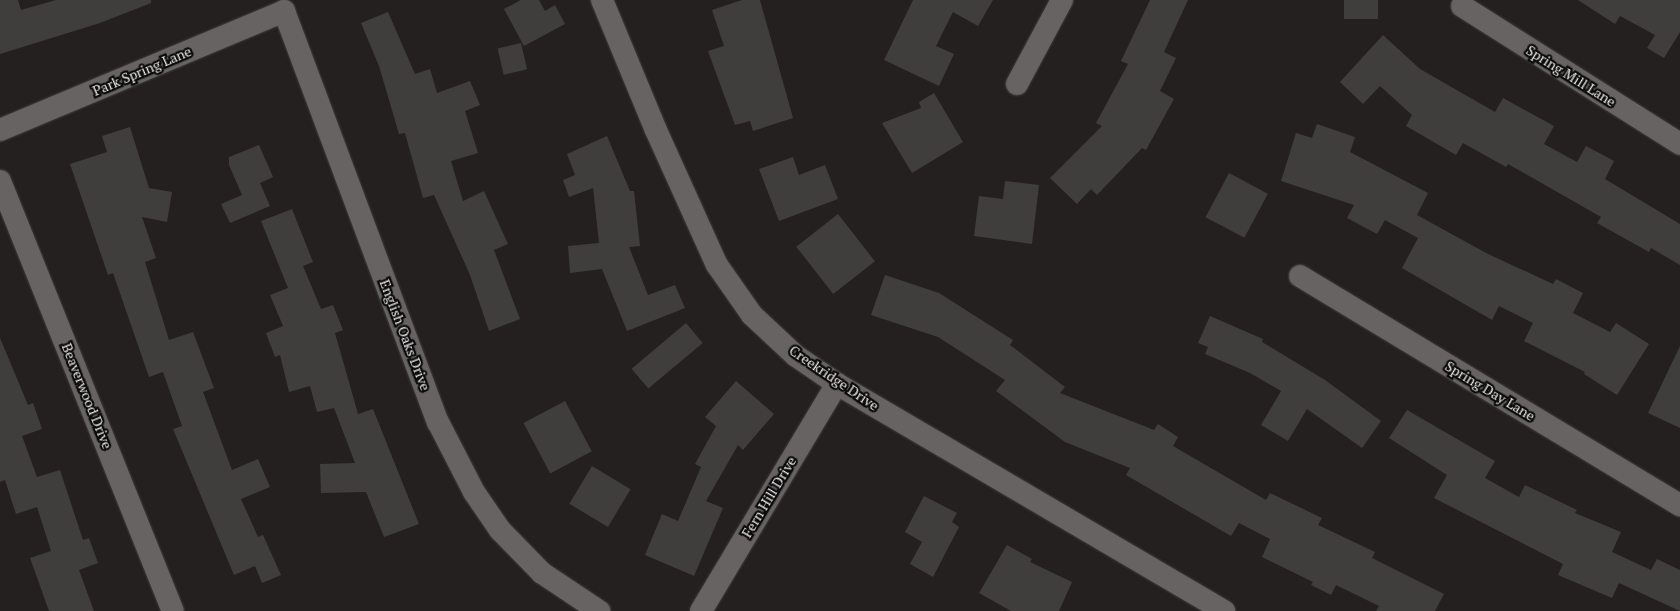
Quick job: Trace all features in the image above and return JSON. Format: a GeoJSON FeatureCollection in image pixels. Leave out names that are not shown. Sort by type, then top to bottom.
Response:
{"type":"FeatureCollection","features":[{"type":"Feature","properties":{"kind":"street","name":"Creekridge Drive"},"geometry":{"type":"LineString","coordinates":[[602,0],[655,128],[717,265],[752,315],[796,356],[837,384],[1224,611]]}},
{"type":"Feature","properties":{"kind":"street"},"geometry":{"type":"LineString","coordinates":[[1017,84],[1062,0]]}},
{"type":"Feature","properties":{"kind":"street","name":"Spring Mill Lane"},"geometry":{"type":"LineString","coordinates":[[1462,6],[1680,144]]}},
{"type":"Feature","properties":{"kind":"street","name":"Park Spring Lane"},"geometry":{"type":"LineString","coordinates":[[0,130],[284,11]]}},
{"type":"Feature","properties":{"kind":"street","name":"English Oaks Drive"},"geometry":{"type":"LineString","coordinates":[[284,11],[438,422],[474,492],[500,530],[542,573],[599,611]]}},
{"type":"Feature","properties":{"kind":"street","name":"Beaverwood Drive"},"geometry":{"type":"LineString","coordinates":[[0,181],[173,611]]}},
{"type":"Feature","properties":{"kind":"street","name":"Spring Day Lane"},"geometry":{"type":"LineString","coordinates":[[1300,276],[1680,505]]}},
{"type":"Feature","properties":{"kind":"street","name":"Fern Hill Drive"},"geometry":{"type":"LineString","coordinates":[[701,611],[837,384]]}},
{"type":"Feature","properties":{"kind":"building"},"geometry":{"type":"Polygon","coordinates":[[[0,0],[18,0],[21,10],[56,0],[151,0],[151,3],[100,23],[0,54],[0,0]]]}},
{"type":"Feature","properties":{"kind":"building"},"geometry":{"type":"Polygon","coordinates":[[[521,0],[539,0],[545,11],[555,5],[565,24],[524,46],[504,9],[521,0]]]}},
{"type":"Feature","properties":{"kind":"building"},"geometry":{"type":"Polygon","coordinates":[[[742,0],[760,0],[793,118],[753,131],[750,121],[735,125],[708,51],[724,46],[712,10],[742,0]]]}},
{"type":"Feature","properties":{"kind":"building"},"geometry":{"type":"Polygon","coordinates":[[[913,0],[993,0],[978,26],[953,12],[936,46],[954,54],[939,86],[884,60],[913,0]]]}},
{"type":"Feature","properties":{"kind":"building"},"geometry":{"type":"Polygon","coordinates":[[[1150,0],[1188,0],[1164,52],[1176,58],[1160,91],[1174,99],[1146,150],[1142,148],[1097,195],[1091,189],[1077,204],[1050,178],[1102,126],[1096,123],[1128,64],[1121,61],[1150,0]]]}},
{"type":"Feature","properties":{"kind":"building"},"geometry":{"type":"Polygon","coordinates":[[[1344,0],[1378,0],[1378,19],[1344,19],[1344,0]]]}},
{"type":"Feature","properties":{"kind":"building"},"geometry":{"type":"Polygon","coordinates":[[[1578,0],[1680,0],[1680,32],[1664,58],[1647,48],[1655,35],[1620,16],[1615,24],[1578,0]]]}},
{"type":"Feature","properties":{"kind":"building"},"geometry":{"type":"Polygon","coordinates":[[[388,12],[415,74],[430,69],[437,93],[470,81],[480,105],[465,111],[478,153],[451,161],[463,201],[484,191],[508,244],[494,250],[520,319],[489,331],[470,275],[434,195],[423,198],[405,133],[399,134],[379,66],[361,23],[388,12]]]}},
{"type":"Feature","properties":{"kind":"building"},"geometry":{"type":"Polygon","coordinates":[[[1383,35],[1420,69],[1495,112],[1503,98],[1554,126],[1544,144],[1577,162],[1586,146],[1614,161],[1605,179],[1680,224],[1680,265],[1651,248],[1649,252],[1597,223],[1601,217],[1508,164],[1506,167],[1463,143],[1456,155],[1406,126],[1412,115],[1380,86],[1363,104],[1340,82],[1383,35]]]}},
{"type":"Feature","properties":{"kind":"building"},"geometry":{"type":"Polygon","coordinates":[[[521,43],[527,69],[504,75],[498,48],[521,43]]]}},
{"type":"Feature","properties":{"kind":"building"},"geometry":{"type":"Polygon","coordinates":[[[934,93],[963,142],[912,173],[882,123],[921,108],[919,102],[934,93]]]}},
{"type":"Feature","properties":{"kind":"building"},"geometry":{"type":"Polygon","coordinates":[[[1317,124],[1355,137],[1350,152],[1428,193],[1417,215],[1488,254],[1553,284],[1556,279],[1583,293],[1573,313],[1610,332],[1616,323],[1649,344],[1617,395],[1584,374],[1585,372],[1524,341],[1533,323],[1499,306],[1492,320],[1402,268],[1418,238],[1385,220],[1377,234],[1347,218],[1354,205],[1281,181],[1296,133],[1312,138],[1317,124]]]}},
{"type":"Feature","properties":{"kind":"building"},"geometry":{"type":"Polygon","coordinates":[[[130,127],[149,188],[172,192],[167,222],[142,217],[156,258],[145,262],[169,340],[193,332],[214,388],[203,392],[232,470],[258,459],[270,487],[241,499],[258,537],[263,535],[281,575],[262,583],[255,566],[234,575],[173,429],[182,426],[163,372],[149,377],[113,273],[108,275],[70,164],[107,152],[102,136],[130,127]]]}},
{"type":"Feature","properties":{"kind":"building"},"geometry":{"type":"Polygon","coordinates":[[[607,136],[630,191],[634,191],[640,246],[629,247],[648,295],[675,285],[685,308],[627,331],[602,269],[570,273],[568,246],[599,243],[593,188],[569,197],[563,180],[575,175],[567,154],[607,136]]]}},
{"type":"Feature","properties":{"kind":"building"},"geometry":{"type":"Polygon","coordinates":[[[259,145],[273,177],[260,183],[270,206],[230,223],[221,204],[242,195],[229,165],[229,157],[259,145]]]}},
{"type":"Feature","properties":{"kind":"building"},"geometry":{"type":"Polygon","coordinates":[[[793,157],[799,175],[825,165],[838,199],[779,221],[759,169],[793,157]]]}},
{"type":"Feature","properties":{"kind":"building"},"geometry":{"type":"Polygon","coordinates":[[[1229,173],[1268,194],[1244,238],[1206,217],[1229,173]]]}},
{"type":"Feature","properties":{"kind":"building"},"geometry":{"type":"Polygon","coordinates":[[[1005,181],[1039,185],[1032,244],[974,236],[979,196],[1003,199],[1005,181]]]}},
{"type":"Feature","properties":{"kind":"building"},"geometry":{"type":"Polygon","coordinates":[[[292,209],[313,262],[303,266],[321,309],[333,305],[343,330],[335,333],[358,414],[373,409],[419,524],[384,537],[366,492],[321,493],[320,464],[355,463],[334,408],[317,412],[310,386],[289,392],[280,355],[275,357],[266,333],[283,326],[270,295],[288,288],[261,221],[292,209]]]}},
{"type":"Feature","properties":{"kind":"building"},"geometry":{"type":"Polygon","coordinates":[[[838,214],[875,261],[833,294],[796,247],[838,214]]]}},
{"type":"Feature","properties":{"kind":"building"},"geometry":{"type":"Polygon","coordinates":[[[885,275],[939,293],[1013,340],[1010,345],[1065,387],[1060,393],[1154,430],[1158,424],[1178,437],[1173,446],[1266,500],[1270,493],[1322,518],[1318,525],[1375,552],[1372,558],[1444,594],[1435,611],[1376,611],[1379,606],[1336,585],[1331,595],[1311,585],[1313,582],[1262,557],[1270,539],[1239,523],[1231,536],[1126,475],[1130,468],[1065,442],[996,391],[1005,380],[938,337],[871,315],[885,275]]]}},
{"type":"Feature","properties":{"kind":"building"},"geometry":{"type":"Polygon","coordinates":[[[1210,316],[1263,339],[1262,342],[1325,380],[1381,421],[1362,448],[1307,409],[1288,441],[1261,425],[1281,391],[1250,373],[1205,354],[1208,347],[1198,343],[1210,316]]]}},
{"type":"Feature","properties":{"kind":"building"},"geometry":{"type":"Polygon","coordinates":[[[686,323],[703,343],[648,389],[632,369],[686,323]]]}},
{"type":"Feature","properties":{"kind":"building"},"geometry":{"type":"Polygon","coordinates":[[[0,338],[28,405],[33,403],[42,429],[22,436],[37,477],[60,470],[83,540],[89,538],[98,563],[79,570],[94,611],[49,611],[30,558],[51,551],[37,507],[16,514],[5,480],[0,482],[0,338]]]}},
{"type":"Feature","properties":{"kind":"building"},"geometry":{"type":"Polygon","coordinates":[[[1680,346],[1680,428],[1648,413],[1680,346]]]}},
{"type":"Feature","properties":{"kind":"building"},"geometry":{"type":"Polygon","coordinates":[[[736,381],[774,414],[743,450],[738,445],[706,501],[723,508],[694,576],[645,555],[662,514],[678,521],[701,467],[695,464],[716,426],[705,417],[736,381]]]}},
{"type":"Feature","properties":{"kind":"building"},"geometry":{"type":"Polygon","coordinates":[[[565,401],[592,451],[550,473],[524,423],[565,401]]]}},
{"type":"Feature","properties":{"kind":"building"},"geometry":{"type":"Polygon","coordinates":[[[1407,410],[1495,461],[1485,478],[1519,497],[1525,485],[1577,510],[1575,513],[1621,532],[1612,552],[1651,570],[1657,559],[1680,570],[1680,611],[1619,583],[1612,598],[1558,575],[1563,564],[1434,498],[1447,475],[1389,438],[1407,410]]]}},
{"type":"Feature","properties":{"kind":"building"},"geometry":{"type":"Polygon","coordinates":[[[592,466],[631,489],[608,527],[569,504],[592,466]]]}},
{"type":"Feature","properties":{"kind":"building"},"geometry":{"type":"Polygon","coordinates":[[[924,496],[957,513],[952,522],[959,527],[933,577],[910,564],[922,542],[905,532],[924,496]]]}},
{"type":"Feature","properties":{"kind":"building"},"geometry":{"type":"Polygon","coordinates":[[[1007,545],[1032,559],[1030,562],[1072,582],[1059,611],[1011,611],[979,593],[1007,545]]]}}]}
